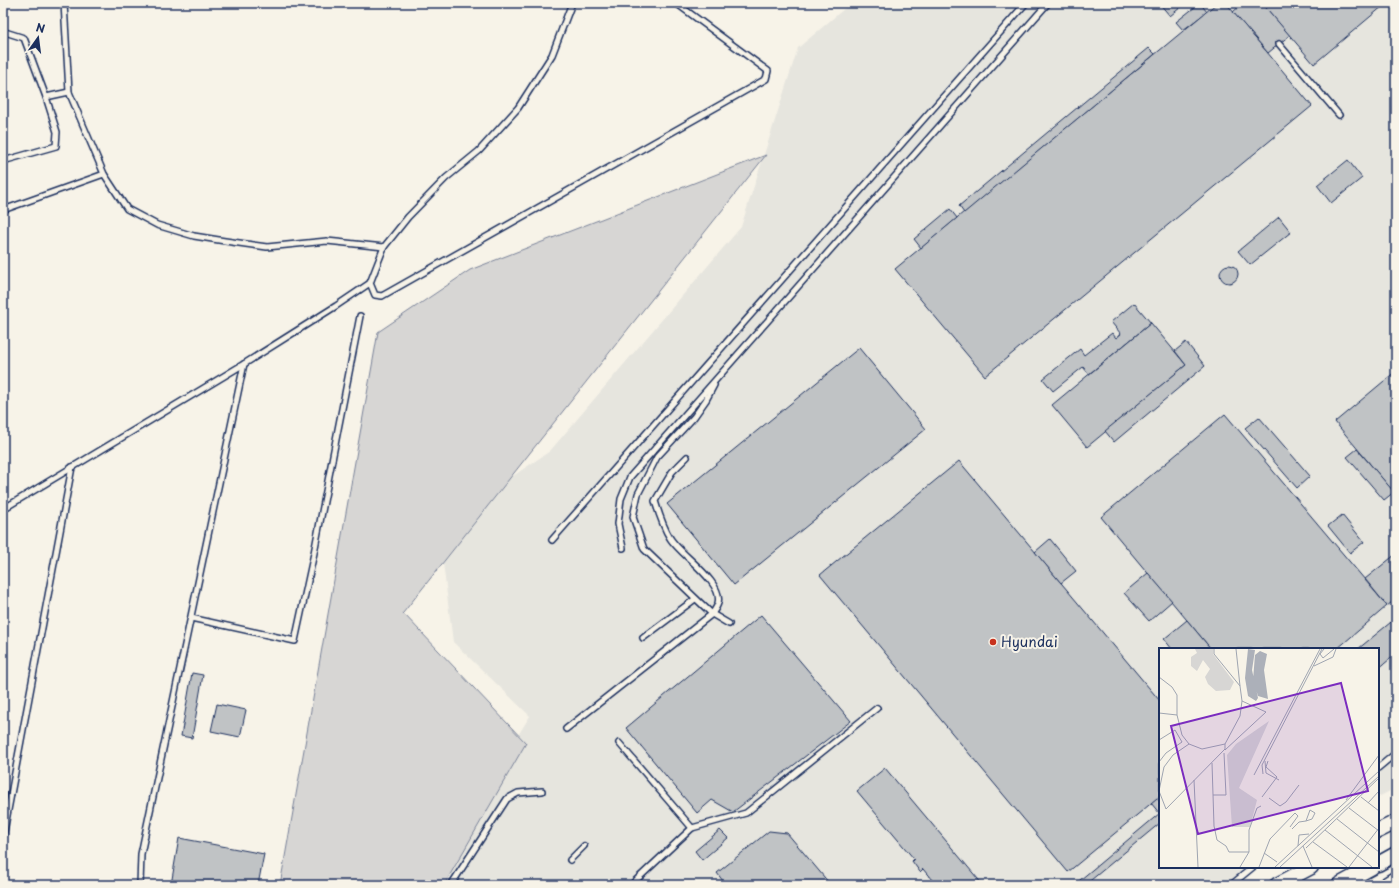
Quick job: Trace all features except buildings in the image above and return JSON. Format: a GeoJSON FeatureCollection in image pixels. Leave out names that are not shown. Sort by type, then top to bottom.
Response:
{"type":"FeatureCollection","features":[{"type":"Feature","properties":{"kind":"main road"},"geometry":{"type":"LineString","coordinates":[[1379,830],[1396,822]]}},
{"type":"Feature","properties":{"kind":"main road"},"geometry":{"type":"LineString","coordinates":[[1379,863],[1396,854]]}},
{"type":"Feature","properties":{"kind":"main road"},"geometry":{"type":"LineString","coordinates":[[1277,885],[1309,868]]}},
{"type":"Feature","properties":{"kind":"main road"},"geometry":{"type":"LineString","coordinates":[[1339,885],[1370,868]]}},
{"type":"Feature","properties":{"kind":"street"},"geometry":{"type":"LineString","coordinates":[[1382,885],[1396,876]]}},
{"type":"Feature","properties":{"kind":"lane"},"geometry":{"type":"LineString","coordinates":[[64,3],[69,92],[104,174],[127,209],[157,225],[194,236],[268,247],[327,241],[384,247]]}},
{"type":"Feature","properties":{"kind":"lane"},"geometry":{"type":"LineString","coordinates":[[3,509],[244,364],[370,283],[384,247],[408,217],[446,178],[479,151],[518,108],[552,54],[572,3]]}},
{"type":"Feature","properties":{"kind":"lane"},"geometry":{"type":"LineString","coordinates":[[370,283],[375,295],[382,296],[766,78],[768,71],[676,3]]}},
{"type":"Feature","properties":{"kind":"lane"},"geometry":{"type":"LineString","coordinates":[[552,540],[1026,3]]}},
{"type":"Feature","properties":{"kind":"lane"},"geometry":{"type":"LineString","coordinates":[[623,548],[618,524],[621,499],[630,477],[1048,3]]}},
{"type":"Feature","properties":{"kind":"lane"},"geometry":{"type":"LineString","coordinates":[[3,33],[5,32],[24,38],[46,97],[57,132],[56,146],[3,161]]}},
{"type":"Feature","properties":{"kind":"lane"},"geometry":{"type":"LineString","coordinates":[[1279,44],[1339,115]]}},
{"type":"Feature","properties":{"kind":"lane"},"geometry":{"type":"LineString","coordinates":[[46,97],[69,92]]}},
{"type":"Feature","properties":{"kind":"lane"},"geometry":{"type":"LineString","coordinates":[[3,210],[104,174]]}},
{"type":"Feature","properties":{"kind":"lane"},"geometry":{"type":"LineString","coordinates":[[191,618],[295,641],[314,553],[360,316]]}},
{"type":"Feature","properties":{"kind":"lane"},"geometry":{"type":"LineString","coordinates":[[140,885],[141,854],[244,364]]}},
{"type":"Feature","properties":{"kind":"lane"},"geometry":{"type":"LineString","coordinates":[[718,378],[706,400],[694,417],[657,457],[638,494],[633,517],[644,549],[695,599],[712,614],[729,624]]}},
{"type":"Feature","properties":{"kind":"lane"},"geometry":{"type":"LineString","coordinates":[[566,729],[712,614],[718,603],[717,590],[708,578],[670,539],[660,520],[655,501],[672,472],[686,457]]}},
{"type":"Feature","properties":{"kind":"lane"},"geometry":{"type":"LineString","coordinates":[[3,837],[72,467]]}},
{"type":"Feature","properties":{"kind":"lane"},"geometry":{"type":"LineString","coordinates":[[643,638],[695,599]]}},
{"type":"Feature","properties":{"kind":"lane"},"geometry":{"type":"LineString","coordinates":[[631,885],[692,828],[746,814],[878,708]]}},
{"type":"Feature","properties":{"kind":"lane"},"geometry":{"type":"LineString","coordinates":[[619,743],[692,828]]}},
{"type":"Feature","properties":{"kind":"lane"},"geometry":{"type":"LineString","coordinates":[[1379,767],[1396,753]]}},
{"type":"Feature","properties":{"kind":"lane"},"geometry":{"type":"LineString","coordinates":[[451,885],[507,799],[518,793],[542,791]]}},
{"type":"Feature","properties":{"kind":"lane"},"geometry":{"type":"LineString","coordinates":[[570,860],[584,846]]}},
{"type":"Feature","properties":{"kind":"lane"},"geometry":{"type":"LineString","coordinates":[[1231,885],[1252,868]]}},
{"type":"Feature","properties":{"kind":"shaded area"},"geometry":{"type":"Polygon","coordinates":[[[851,3],[1396,3],[1396,788],[1379,796],[1379,648],[1159,648],[1159,868],[1252,868],[1222,885],[425,885],[530,716],[453,642],[443,563],[485,495],[550,451],[741,227],[798,48],[851,3]]]}},
{"type":"Feature","properties":{"kind":"shaded area"},"geometry":{"type":"Polygon","coordinates":[[[766,155],[403,613],[526,743],[444,885],[280,885],[378,332],[470,270],[766,155]]]}},
{"type":"Feature","properties":{"kind":"place","name":"Hyundai"},"geometry":{"type":"Point","coordinates":[993,642]}}]}
